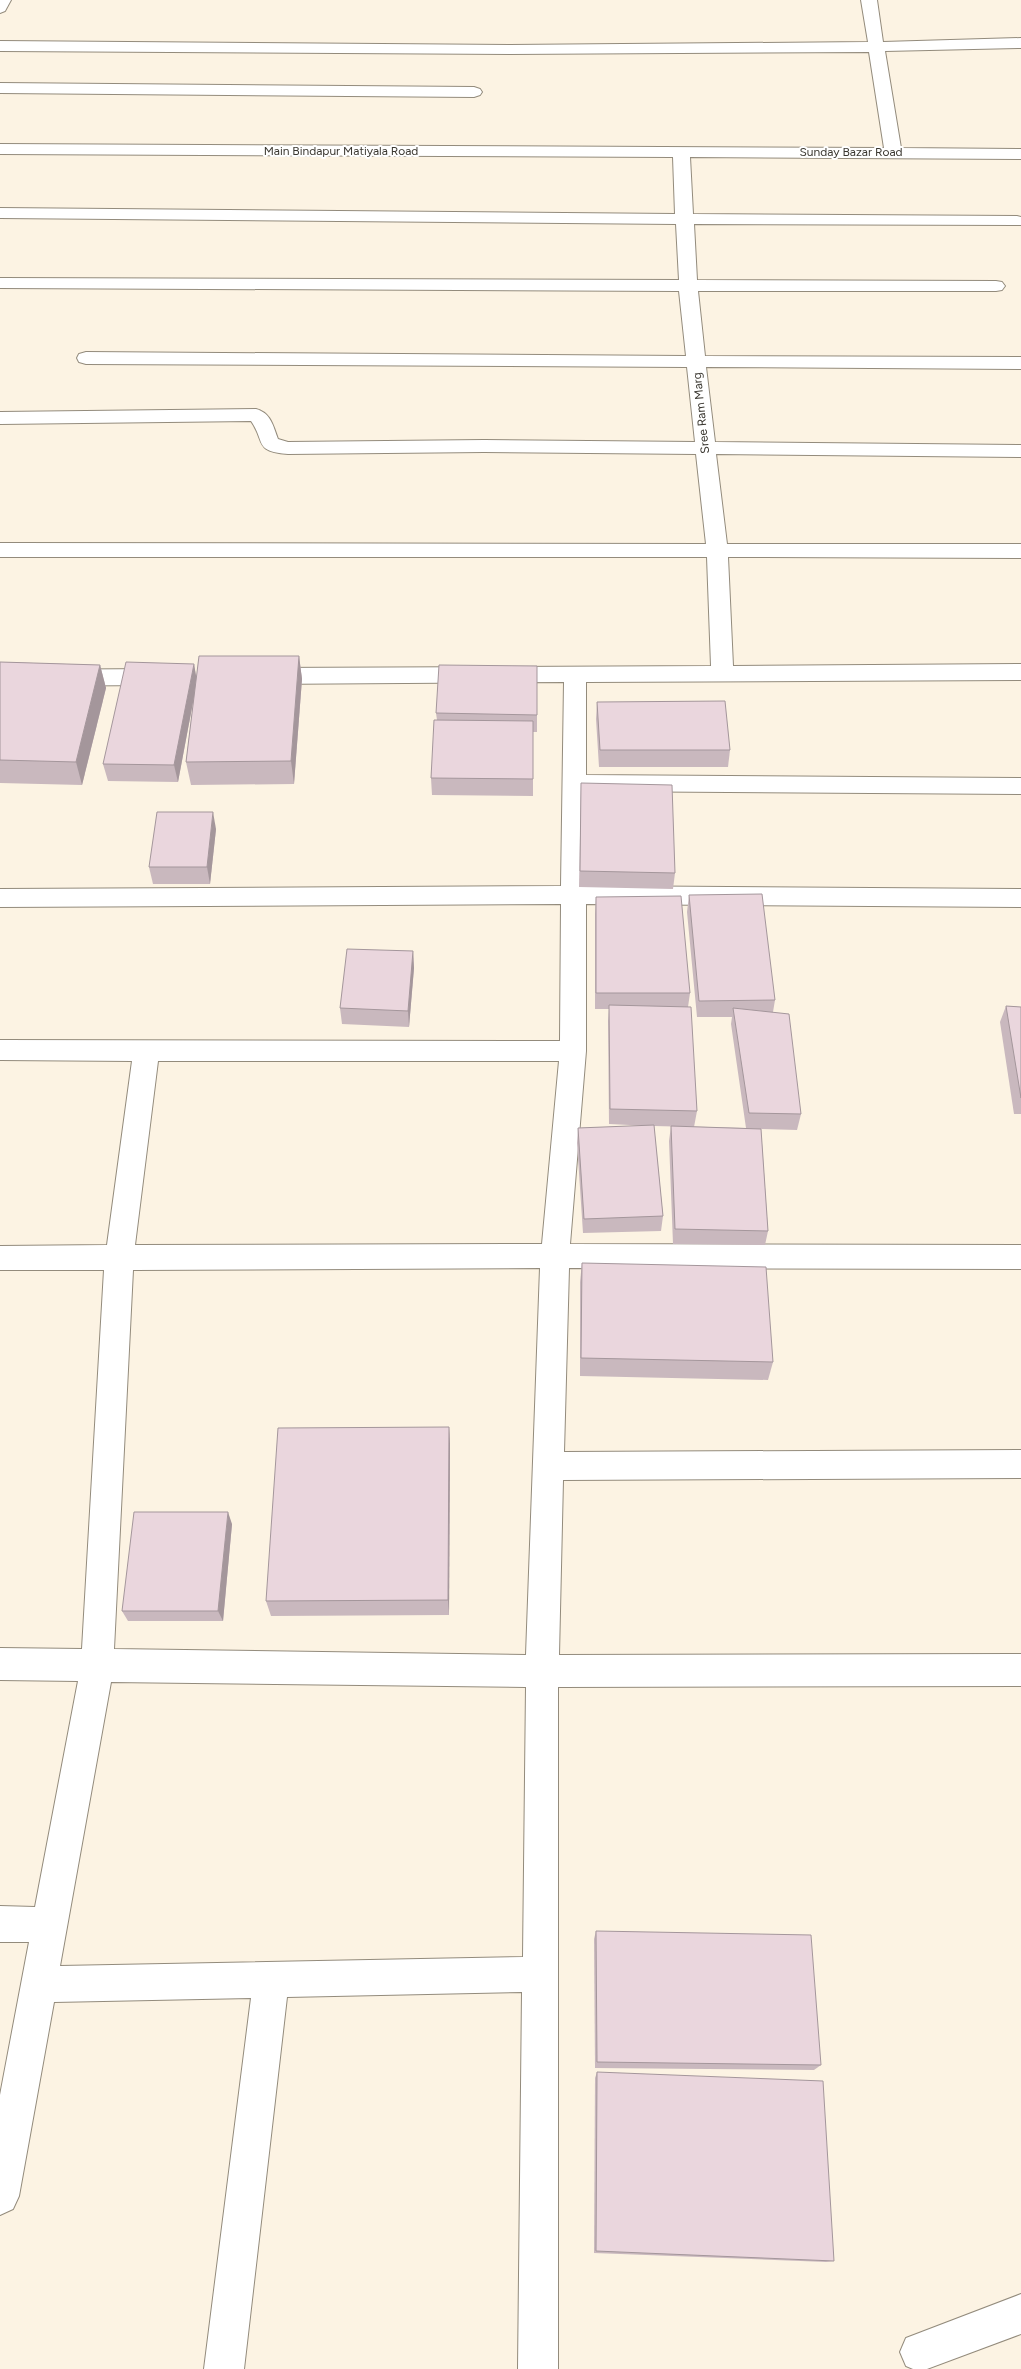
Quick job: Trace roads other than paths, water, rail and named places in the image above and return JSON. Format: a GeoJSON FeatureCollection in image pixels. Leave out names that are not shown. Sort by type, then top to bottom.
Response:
{"type":"FeatureCollection","features":[{"type":"Feature","properties":{"kind":"street"},"geometry":{"type":"LineString","coordinates":[[0,8],[3,0]]}},
{"type":"Feature","properties":{"kind":"street"},"geometry":{"type":"LineString","coordinates":[[869,0],[893,152]]}},
{"type":"Feature","properties":{"kind":"street"},"geometry":{"type":"LineString","coordinates":[[0,46],[488,50],[877,48],[1021,43]]}},
{"type":"Feature","properties":{"kind":"street"},"geometry":{"type":"LineString","coordinates":[[0,88],[474,92]]}},
{"type":"Feature","properties":{"kind":"street","name":"Main Bindapur Matiyala Road"},"geometry":{"type":"LineString","coordinates":[[0,149],[681,152]]}},
{"type":"Feature","properties":{"kind":"street","name":"Sunday Bazar Road"},"geometry":{"type":"LineString","coordinates":[[681,152],[1021,154]]}},
{"type":"Feature","properties":{"kind":"street","name":"Sree Ram Marg"},"geometry":{"type":"LineString","coordinates":[[681,152],[688,285],[717,551],[722,672]]}},
{"type":"Feature","properties":{"kind":"street"},"geometry":{"type":"LineString","coordinates":[[0,213],[1017,221]]}},
{"type":"Feature","properties":{"kind":"street"},"geometry":{"type":"LineString","coordinates":[[0,283],[996,286]]}},
{"type":"Feature","properties":{"kind":"street"},"geometry":{"type":"LineString","coordinates":[[86,358],[1021,362]]}},
{"type":"Feature","properties":{"kind":"street"},"geometry":{"type":"LineString","coordinates":[[0,418],[256,415],[262,421],[269,442],[278,447],[288,448],[705,448],[1021,451]]}},
{"type":"Feature","properties":{"kind":"street"},"geometry":{"type":"LineString","coordinates":[[0,550],[1021,551]]}},
{"type":"Feature","properties":{"kind":"street"},"geometry":{"type":"LineString","coordinates":[[248,676],[722,672],[1021,672]]}},
{"type":"Feature","properties":{"kind":"street"},"geometry":{"type":"LineString","coordinates":[[538,2369],[542,1671],[555,1256],[573,1051],[574,674]]}},
{"type":"Feature","properties":{"kind":"street"},"geometry":{"type":"LineString","coordinates":[[0,678],[178,677]]}},
{"type":"Feature","properties":{"kind":"street"},"geometry":{"type":"LineString","coordinates":[[574,783],[1021,786]]}},
{"type":"Feature","properties":{"kind":"street"},"geometry":{"type":"LineString","coordinates":[[0,898],[573,895],[1021,898]]}},
{"type":"Feature","properties":{"kind":"street"},"geometry":{"type":"LineString","coordinates":[[0,1050],[573,1051]]}},
{"type":"Feature","properties":{"kind":"street"},"geometry":{"type":"LineString","coordinates":[[0,2196],[97,1667],[119,1258],[146,1050]]}},
{"type":"Feature","properties":{"kind":"street"},"geometry":{"type":"LineString","coordinates":[[0,1258],[1021,1257]]}},
{"type":"Feature","properties":{"kind":"street"},"geometry":{"type":"LineString","coordinates":[[549,1466],[1021,1464]]}},
{"type":"Feature","properties":{"kind":"street"},"geometry":{"type":"LineString","coordinates":[[0,1664],[97,1667],[542,1671],[1021,1670]]}},
{"type":"Feature","properties":{"kind":"street"},"geometry":{"type":"LineString","coordinates":[[0,1924],[49,1925]]}},
{"type":"Feature","properties":{"kind":"street"},"geometry":{"type":"LineString","coordinates":[[39,1984],[541,1974]]}},
{"type":"Feature","properties":{"kind":"street"},"geometry":{"type":"LineString","coordinates":[[224,2369],[271,1980]]}},
{"type":"Feature","properties":{"kind":"street"},"geometry":{"type":"LineString","coordinates":[[920,2352],[1021,2314]]}}]}
